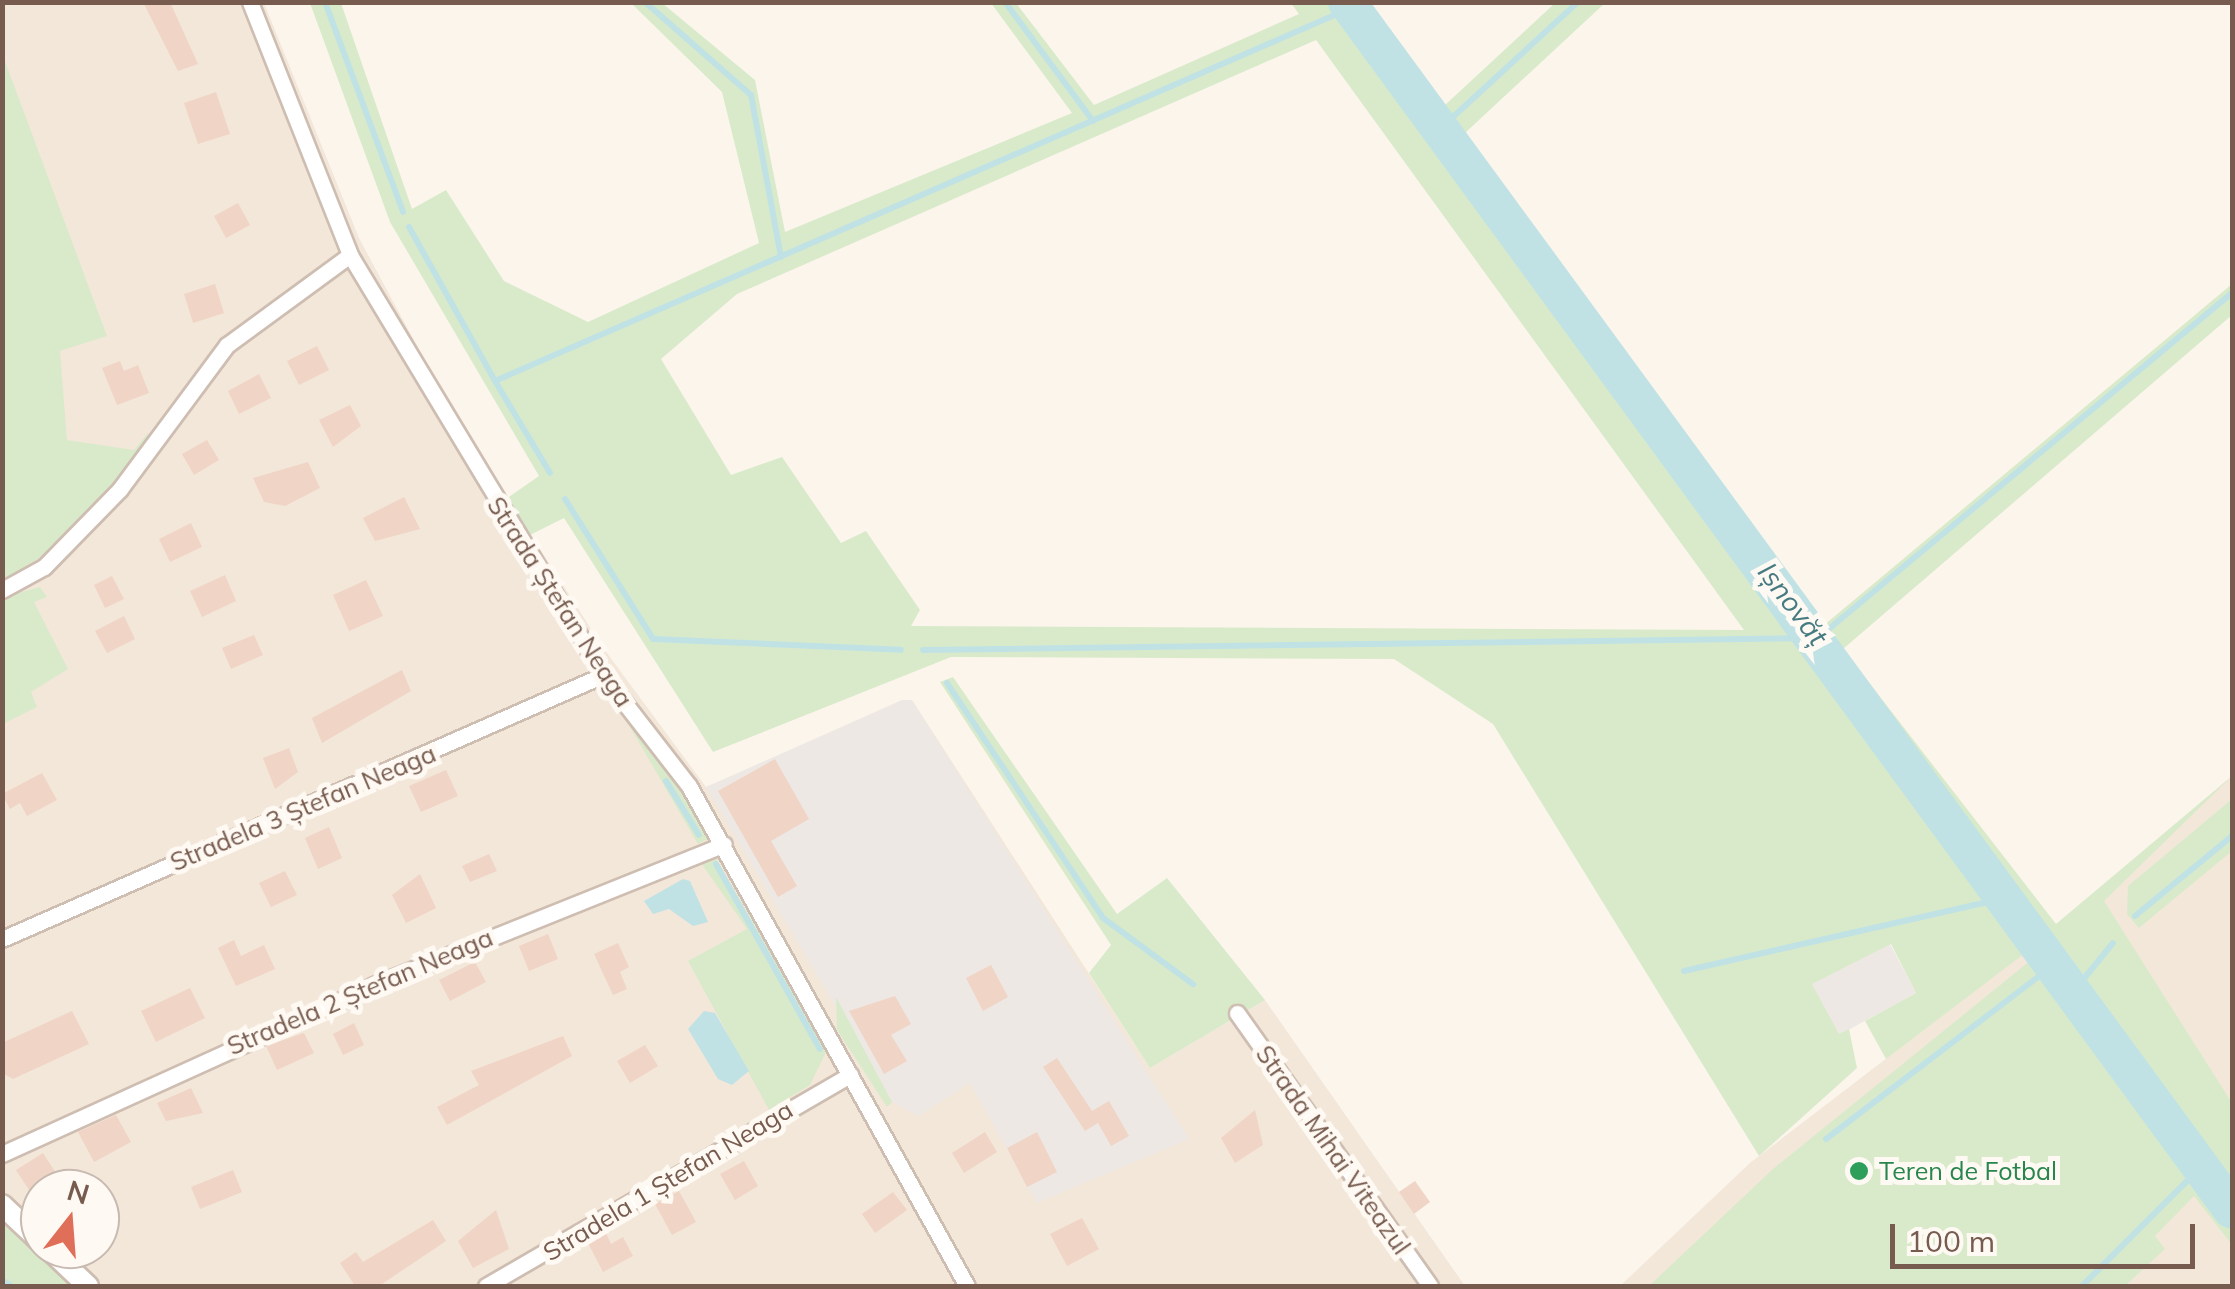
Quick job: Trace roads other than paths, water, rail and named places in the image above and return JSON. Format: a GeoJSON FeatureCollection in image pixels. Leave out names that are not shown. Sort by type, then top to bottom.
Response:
{"type":"FeatureCollection","features":[{"type":"Feature","properties":{"kind":"street","name":"Strada Ștefan Neaga"},"geometry":{"type":"LineString","coordinates":[[250,2],[350,255],[603,675],[724,844],[967,1286]]}},
{"type":"Feature","properties":{"kind":"street"},"geometry":{"type":"LineString","coordinates":[[2,590],[44,567],[120,490],[227,345],[350,255]]}},
{"type":"Feature","properties":{"kind":"street","name":"Stradela 3 Ștefan Neaga"},"geometry":{"type":"LineString","coordinates":[[2,939],[603,675]]}},
{"type":"Feature","properties":{"kind":"street","name":"Stradela 2 Ștefan Neaga"},"geometry":{"type":"LineString","coordinates":[[2,1154],[374,985],[724,844]]}},
{"type":"Feature","properties":{"kind":"street","name":"Strada Mihai Viteazul"},"geometry":{"type":"LineString","coordinates":[[1237,1013],[1430,1286]]}},
{"type":"Feature","properties":{"kind":"street","name":"Stradela 1 Ștefan Neaga"},"geometry":{"type":"LineString","coordinates":[[486,1286],[850,1075]]}},
{"type":"Feature","properties":{"kind":"street"},"geometry":{"type":"LineString","coordinates":[[70,1269],[88,1286]]}},
{"type":"Feature","properties":{"kind":"water"},"geometry":{"type":"Polygon","coordinates":[[[683,879],[690,881],[708,922],[693,926],[669,909],[653,914],[644,901],[683,879]]]}},
{"type":"Feature","properties":{"kind":"water"},"geometry":{"type":"Polygon","coordinates":[[[704,1011],[715,1013],[749,1071],[732,1085],[718,1079],[688,1029],[704,1011]]]}},
{"type":"Feature","properties":{"kind":"waterway"},"geometry":{"type":"LineString","coordinates":[[325,2],[403,212]]}},
{"type":"Feature","properties":{"kind":"waterway"},"geometry":{"type":"LineString","coordinates":[[645,2],[751,95],[781,257]]}},
{"type":"Feature","properties":{"kind":"waterway"},"geometry":{"type":"LineString","coordinates":[[1005,2],[1093,121]]}},
{"type":"Feature","properties":{"kind":"waterway","name":"Ișnovăț"},"geometry":{"type":"LineString","coordinates":[[1347,2],[2232,1210]]}},
{"type":"Feature","properties":{"kind":"waterway"},"geometry":{"type":"LineString","coordinates":[[1441,128],[1578,2]]}},
{"type":"Feature","properties":{"kind":"waterway"},"geometry":{"type":"LineString","coordinates":[[409,227],[495,381],[1351,8]]}},
{"type":"Feature","properties":{"kind":"waterway"},"geometry":{"type":"LineString","coordinates":[[923,650],[1818,638],[2232,293]]}},
{"type":"Feature","properties":{"kind":"waterway"},"geometry":{"type":"LineString","coordinates":[[495,381],[550,473]]}},
{"type":"Feature","properties":{"kind":"waterway"},"geometry":{"type":"LineString","coordinates":[[565,499],[653,639],[901,650]]}},
{"type":"Feature","properties":{"kind":"waterway"},"geometry":{"type":"LineString","coordinates":[[947,683],[1103,918],[1193,984]]}},
{"type":"Feature","properties":{"kind":"waterway"},"geometry":{"type":"LineString","coordinates":[[666,781],[699,835]]}},
{"type":"Feature","properties":{"kind":"waterway"},"geometry":{"type":"LineString","coordinates":[[2135,916],[2232,836]]}},
{"type":"Feature","properties":{"kind":"waterway"},"geometry":{"type":"LineString","coordinates":[[716,864],[820,1049]]}},
{"type":"Feature","properties":{"kind":"waterway"},"geometry":{"type":"LineString","coordinates":[[1684,971],[2010,897]]}},
{"type":"Feature","properties":{"kind":"waterway"},"geometry":{"type":"LineString","coordinates":[[2073,992],[2113,943]]}},
{"type":"Feature","properties":{"kind":"waterway"},"geometry":{"type":"LineString","coordinates":[[1826,1139],[2055,964]]}},
{"type":"Feature","properties":{"kind":"waterway"},"geometry":{"type":"LineString","coordinates":[[2082,1286],[2200,1168]]}},
{"type":"Feature","properties":{"kind":"waterway"},"geometry":{"type":"LineString","coordinates":[[2,1280],[11,1286]]}},
{"type":"Feature","properties":{"kind":"place","name":"Teren de Fotbal"},"geometry":{"type":"Point","coordinates":[1859,1171]}}]}
